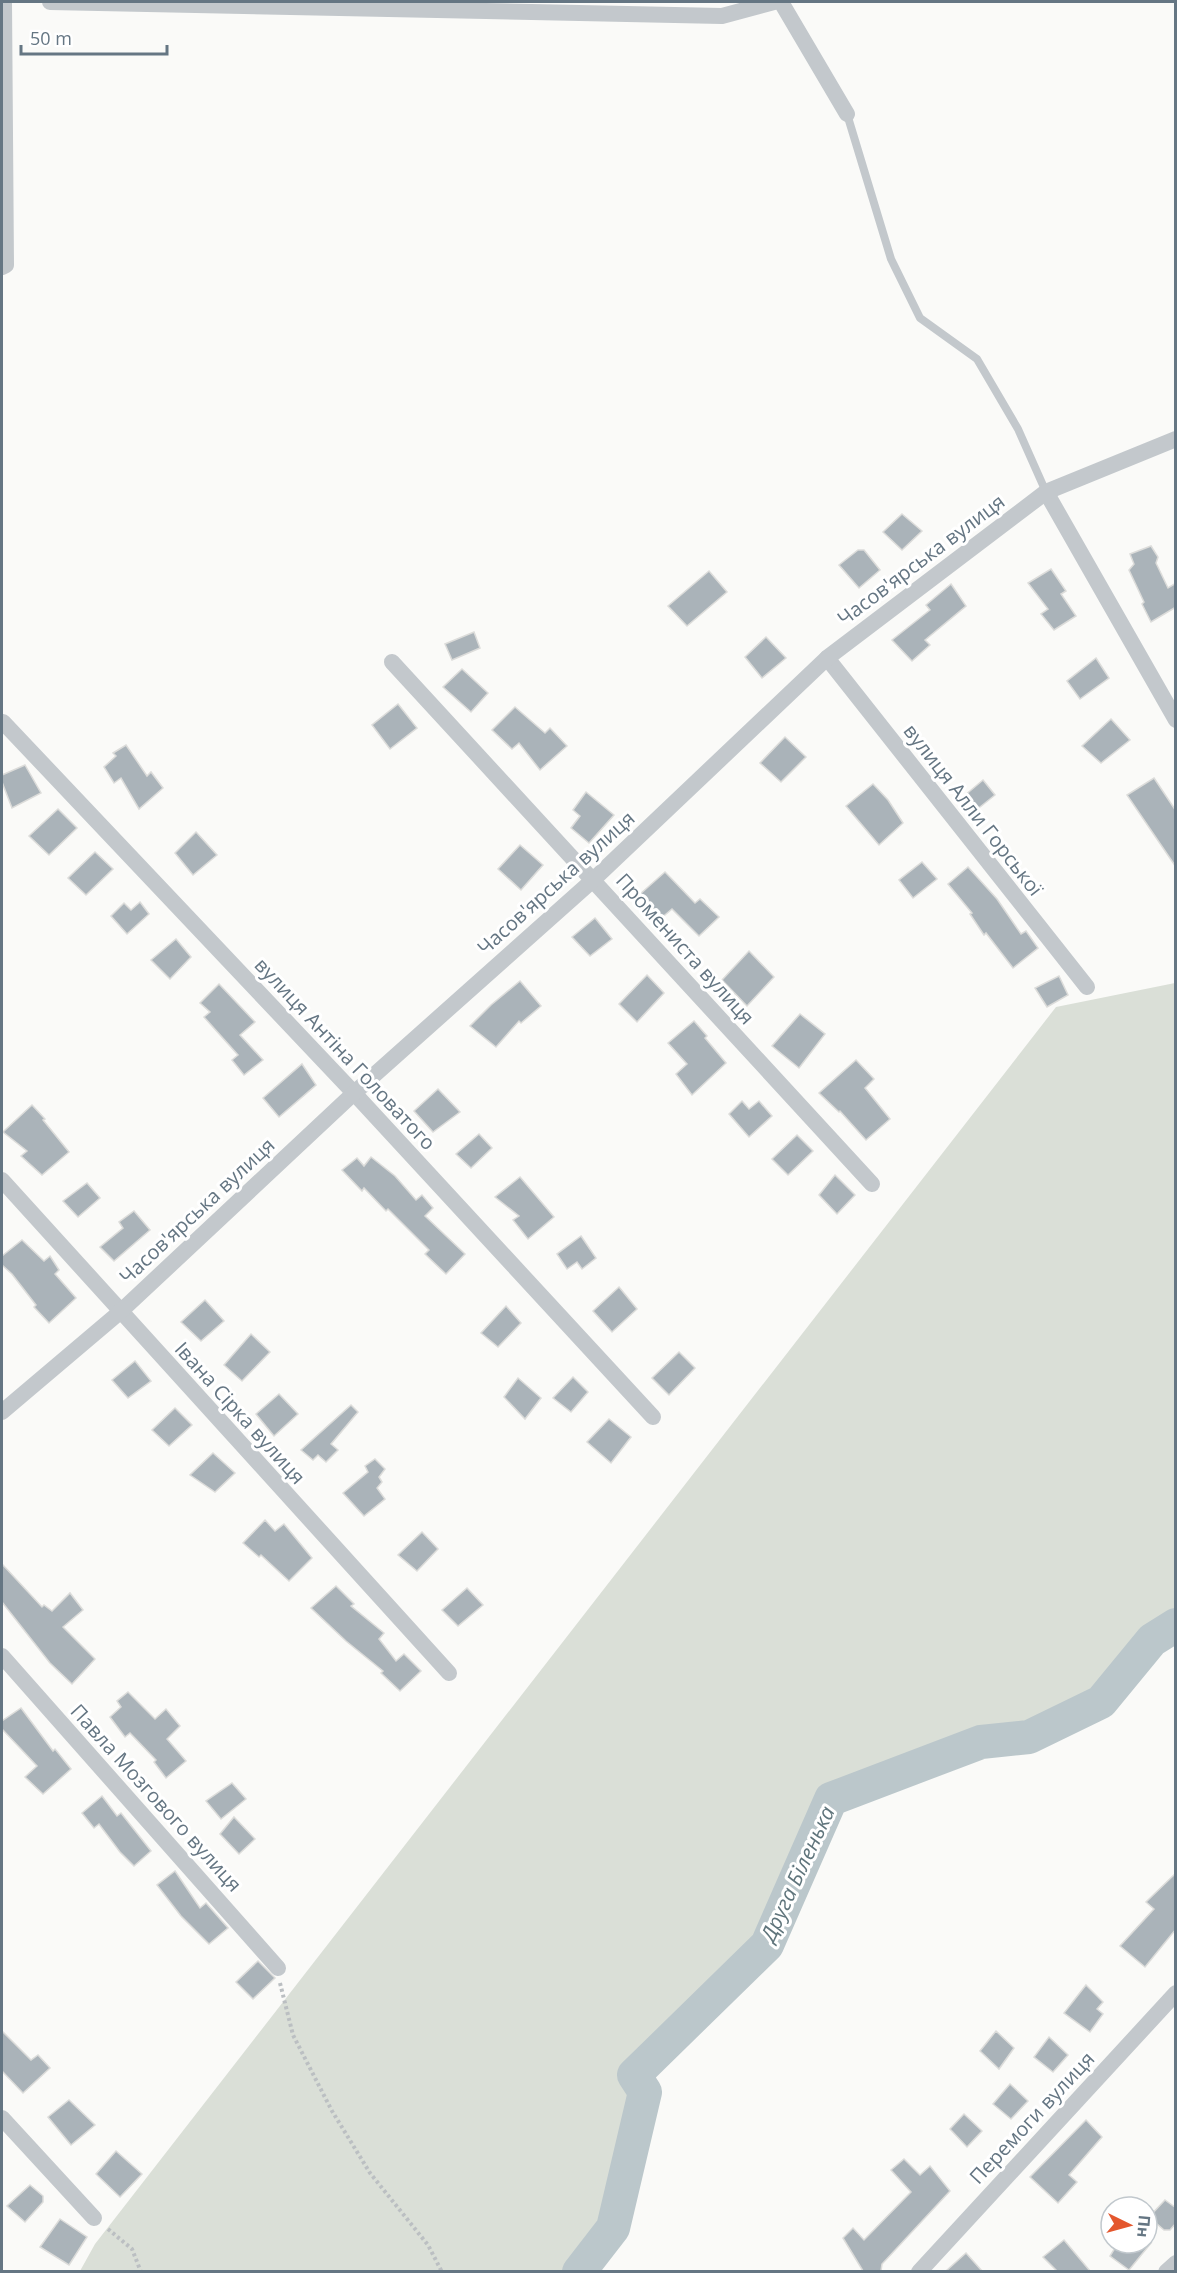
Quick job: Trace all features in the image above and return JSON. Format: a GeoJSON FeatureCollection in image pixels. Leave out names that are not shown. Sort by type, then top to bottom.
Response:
{"type":"FeatureCollection","features":[{"type":"Feature","properties":{"kind":"street"},"geometry":{"type":"LineString","coordinates":[[3,2],[4,266]]}},
{"type":"Feature","properties":{"kind":"street"},"geometry":{"type":"LineString","coordinates":[[50,2],[722,16],[774,2]]}},
{"type":"Feature","properties":{"kind":"street"},"geometry":{"type":"LineString","coordinates":[[781,2],[847,114]]}},
{"type":"Feature","properties":{"kind":"street","name":"Часов'ярська вулиця"},"geometry":{"type":"LineString","coordinates":[[2,1412],[120,1312],[354,1093],[593,880],[827,658],[1046,492],[1176,439]]}},
{"type":"Feature","properties":{"kind":"street"},"geometry":{"type":"LineString","coordinates":[[1046,492],[1176,720]]}},
{"type":"Feature","properties":{"kind":"street","name":"вулиця Алли Горської"},"geometry":{"type":"LineString","coordinates":[[827,658],[1087,987]]}},
{"type":"Feature","properties":{"kind":"street","name":"Промениста вулиця"},"geometry":{"type":"LineString","coordinates":[[392,662],[872,1185]]}},
{"type":"Feature","properties":{"kind":"street","name":"вулиця Антіна Головатого"},"geometry":{"type":"LineString","coordinates":[[3,722],[354,1093],[653,1417]]}},
{"type":"Feature","properties":{"kind":"street","name":"Івана Сірка вулиця"},"geometry":{"type":"LineString","coordinates":[[2,1180],[449,1673]]}},
{"type":"Feature","properties":{"kind":"street","name":"Павла Мозгового вулиця"},"geometry":{"type":"LineString","coordinates":[[2,1656],[278,1968]]}},
{"type":"Feature","properties":{"kind":"street","name":"Перемоги вулиця"},"geometry":{"type":"LineString","coordinates":[[919,2271],[1176,1993]]}},
{"type":"Feature","properties":{"kind":"street"},"geometry":{"type":"LineString","coordinates":[[2,2118],[94,2218]]}},
{"type":"Feature","properties":{"kind":"street"},"geometry":{"type":"LineString","coordinates":[[1166,2271],[1176,2262]]}},
{"type":"Feature","properties":{"kind":"lane"},"geometry":{"type":"LineString","coordinates":[[847,114],[891,259],[920,318],[977,359],[1018,429],[1046,492]]}},
{"type":"Feature","properties":{"kind":"path"},"geometry":{"type":"LineString","coordinates":[[278,1968],[280,1990],[293,2035],[332,2111],[370,2173],[428,2245],[442,2271]]}},
{"type":"Feature","properties":{"kind":"path"},"geometry":{"type":"LineString","coordinates":[[94,2218],[132,2248],[141,2271]]}},
{"type":"Feature","properties":{"kind":"shaded area"},"geometry":{"type":"Polygon","coordinates":[[[1175,983],[1175,1625],[1152,1640],[1101,1702],[1029,1737],[981,1742],[831,1799],[767,1945],[634,2075],[645,2092],[613,2228],[579,2271],[80,2271],[95,2244],[1056,1007],[1175,983]]]}},
{"type":"Feature","properties":{"kind":"building"},"geometry":{"type":"Polygon","coordinates":[[[902,514],[922,531],[902,550],[883,532],[902,514]]]}},
{"type":"Feature","properties":{"kind":"building"},"geometry":{"type":"Polygon","coordinates":[[[1151,546],[1158,557],[1156,563],[1168,588],[1176,583],[1176,607],[1151,622],[1129,570],[1134,564],[1130,554],[1151,546]]]}},
{"type":"Feature","properties":{"kind":"building"},"geometry":{"type":"Polygon","coordinates":[[[858,550],[864,550],[880,570],[859,588],[839,565],[858,550]]]}},
{"type":"Feature","properties":{"kind":"building"},"geometry":{"type":"Polygon","coordinates":[[[1051,569],[1066,591],[1061,594],[1076,616],[1054,630],[1041,614],[1048,609],[1028,583],[1051,569]]]}},
{"type":"Feature","properties":{"kind":"building"},"geometry":{"type":"Polygon","coordinates":[[[709,571],[727,592],[687,626],[668,606],[709,571]]]}},
{"type":"Feature","properties":{"kind":"building"},"geometry":{"type":"Polygon","coordinates":[[[951,584],[966,606],[925,640],[930,645],[912,661],[892,640],[930,610],[926,605],[951,584]]]}},
{"type":"Feature","properties":{"kind":"building"},"geometry":{"type":"Polygon","coordinates":[[[474,632],[480,648],[452,660],[445,644],[474,632]]]}},
{"type":"Feature","properties":{"kind":"building"},"geometry":{"type":"Polygon","coordinates":[[[766,637],[786,658],[762,678],[745,657],[766,637]]]}},
{"type":"Feature","properties":{"kind":"building"},"geometry":{"type":"Polygon","coordinates":[[[1096,658],[1109,678],[1080,699],[1067,681],[1096,658]]]}},
{"type":"Feature","properties":{"kind":"building"},"geometry":{"type":"Polygon","coordinates":[[[462,669],[488,693],[471,712],[443,687],[462,669]]]}},
{"type":"Feature","properties":{"kind":"building"},"geometry":{"type":"Polygon","coordinates":[[[398,704],[417,728],[390,749],[372,725],[398,704]]]}},
{"type":"Feature","properties":{"kind":"building"},"geometry":{"type":"Polygon","coordinates":[[[515,707],[545,733],[550,728],[567,746],[540,770],[519,743],[512,749],[492,730],[515,707]]]}},
{"type":"Feature","properties":{"kind":"building"},"geometry":{"type":"Polygon","coordinates":[[[1111,719],[1130,740],[1101,763],[1082,746],[1111,719]]]}},
{"type":"Feature","properties":{"kind":"building"},"geometry":{"type":"Polygon","coordinates":[[[785,737],[806,757],[781,782],[760,763],[785,737]]]}},
{"type":"Feature","properties":{"kind":"building"},"geometry":{"type":"Polygon","coordinates":[[[126,745],[147,776],[151,772],[163,788],[139,809],[121,778],[114,783],[104,767],[116,756],[113,753],[126,745]]]}},
{"type":"Feature","properties":{"kind":"building"},"geometry":{"type":"Polygon","coordinates":[[[25,765],[41,793],[12,808],[2,782],[2,775],[25,765]]]}},
{"type":"Feature","properties":{"kind":"building"},"geometry":{"type":"Polygon","coordinates":[[[1154,778],[1176,811],[1176,867],[1127,795],[1154,778]]]}},
{"type":"Feature","properties":{"kind":"building"},"geometry":{"type":"Polygon","coordinates":[[[983,780],[995,795],[975,811],[964,796],[983,780]]]}},
{"type":"Feature","properties":{"kind":"building"},"geometry":{"type":"Polygon","coordinates":[[[873,784],[888,800],[903,823],[879,845],[846,806],[873,784]]]}},
{"type":"Feature","properties":{"kind":"building"},"geometry":{"type":"Polygon","coordinates":[[[586,792],[614,815],[589,843],[571,828],[580,816],[573,810],[586,792]]]}},
{"type":"Feature","properties":{"kind":"building"},"geometry":{"type":"Polygon","coordinates":[[[58,809],[77,828],[49,855],[29,836],[58,809]]]}},
{"type":"Feature","properties":{"kind":"building"},"geometry":{"type":"Polygon","coordinates":[[[196,832],[217,855],[193,875],[175,853],[196,832]]]}},
{"type":"Feature","properties":{"kind":"building"},"geometry":{"type":"Polygon","coordinates":[[[520,845],[543,865],[521,890],[498,869],[520,845]]]}},
{"type":"Feature","properties":{"kind":"building"},"geometry":{"type":"Polygon","coordinates":[[[95,852],[113,869],[86,895],[68,878],[95,852]]]}},
{"type":"Feature","properties":{"kind":"building"},"geometry":{"type":"Polygon","coordinates":[[[922,862],[937,879],[913,898],[899,880],[922,862]]]}},
{"type":"Feature","properties":{"kind":"building"},"geometry":{"type":"Polygon","coordinates":[[[968,867],[997,899],[1021,934],[1026,931],[1038,948],[1013,968],[986,933],[984,935],[970,914],[972,913],[948,884],[968,867]]]}},
{"type":"Feature","properties":{"kind":"building"},"geometry":{"type":"Polygon","coordinates":[[[665,872],[695,903],[700,899],[719,917],[699,936],[672,909],[659,920],[639,895],[665,872]]]}},
{"type":"Feature","properties":{"kind":"building"},"geometry":{"type":"Polygon","coordinates":[[[140,902],[149,914],[127,934],[111,916],[124,903],[131,910],[140,902]]]}},
{"type":"Feature","properties":{"kind":"building"},"geometry":{"type":"Polygon","coordinates":[[[595,918],[612,939],[590,956],[572,937],[595,918]]]}},
{"type":"Feature","properties":{"kind":"building"},"geometry":{"type":"Polygon","coordinates":[[[176,939],[191,957],[170,979],[151,960],[176,939]]]}},
{"type":"Feature","properties":{"kind":"building"},"geometry":{"type":"Polygon","coordinates":[[[749,951],[774,977],[747,1006],[722,980],[749,951]]]}},
{"type":"Feature","properties":{"kind":"building"},"geometry":{"type":"Polygon","coordinates":[[[647,975],[664,993],[637,1022],[619,1004],[647,975]]]}},
{"type":"Feature","properties":{"kind":"building"},"geometry":{"type":"Polygon","coordinates":[[[1059,976],[1068,995],[1047,1007],[1035,988],[1059,976]]]}},
{"type":"Feature","properties":{"kind":"building"},"geometry":{"type":"Polygon","coordinates":[[[520,981],[541,1006],[521,1023],[519,1021],[496,1047],[470,1026],[520,981]]]}},
{"type":"Feature","properties":{"kind":"building"},"geometry":{"type":"Polygon","coordinates":[[[219,984],[255,1022],[240,1035],[263,1060],[244,1075],[232,1060],[238,1055],[204,1017],[210,1012],[200,1003],[219,984]]]}},
{"type":"Feature","properties":{"kind":"building"},"geometry":{"type":"Polygon","coordinates":[[[800,1014],[825,1034],[799,1068],[772,1046],[800,1014]]]}},
{"type":"Feature","properties":{"kind":"building"},"geometry":{"type":"Polygon","coordinates":[[[694,1021],[726,1063],[692,1095],[676,1074],[687,1064],[668,1043],[694,1021]]]}},
{"type":"Feature","properties":{"kind":"building"},"geometry":{"type":"Polygon","coordinates":[[[856,1060],[874,1079],[865,1088],[890,1119],[866,1140],[840,1111],[819,1093],[856,1060]]]}},
{"type":"Feature","properties":{"kind":"building"},"geometry":{"type":"Polygon","coordinates":[[[302,1064],[316,1085],[279,1117],[263,1098],[302,1064]]]}},
{"type":"Feature","properties":{"kind":"building"},"geometry":{"type":"Polygon","coordinates":[[[438,1089],[460,1112],[433,1132],[414,1111],[438,1089]]]}},
{"type":"Feature","properties":{"kind":"building"},"geometry":{"type":"Polygon","coordinates":[[[742,1101],[749,1109],[759,1101],[772,1116],[749,1137],[729,1114],[742,1101]]]}},
{"type":"Feature","properties":{"kind":"building"},"geometry":{"type":"Polygon","coordinates":[[[32,1105],[69,1152],[42,1175],[21,1156],[27,1151],[3,1132],[32,1105]]]}},
{"type":"Feature","properties":{"kind":"building"},"geometry":{"type":"Polygon","coordinates":[[[479,1134],[492,1148],[471,1168],[456,1154],[479,1134]]]}},
{"type":"Feature","properties":{"kind":"building"},"geometry":{"type":"Polygon","coordinates":[[[797,1135],[813,1151],[788,1175],[772,1159],[797,1135]]]}},
{"type":"Feature","properties":{"kind":"building"},"geometry":{"type":"Polygon","coordinates":[[[371,1157],[395,1176],[416,1200],[422,1195],[433,1208],[425,1216],[465,1254],[446,1274],[425,1254],[429,1250],[388,1209],[386,1211],[364,1188],[362,1191],[342,1170],[357,1158],[364,1166],[371,1157]]]}},
{"type":"Feature","properties":{"kind":"building"},"geometry":{"type":"Polygon","coordinates":[[[835,1175],[855,1195],[837,1214],[819,1195],[835,1175]]]}},
{"type":"Feature","properties":{"kind":"building"},"geometry":{"type":"Polygon","coordinates":[[[520,1177],[554,1217],[528,1239],[513,1220],[519,1216],[495,1197],[520,1177]]]}},
{"type":"Feature","properties":{"kind":"building"},"geometry":{"type":"Polygon","coordinates":[[[87,1183],[100,1198],[78,1217],[63,1201],[87,1183]]]}},
{"type":"Feature","properties":{"kind":"building"},"geometry":{"type":"Polygon","coordinates":[[[134,1211],[150,1230],[114,1261],[100,1247],[123,1228],[119,1222],[134,1211]]]}},
{"type":"Feature","properties":{"kind":"building"},"geometry":{"type":"Polygon","coordinates":[[[581,1236],[596,1258],[582,1269],[577,1262],[567,1269],[557,1254],[581,1236]]]}},
{"type":"Feature","properties":{"kind":"building"},"geometry":{"type":"Polygon","coordinates":[[[22,1240],[44,1261],[50,1256],[59,1270],[55,1274],[76,1298],[49,1323],[34,1307],[36,1305],[12,1274],[2,1265],[2,1256],[22,1240]]]}},
{"type":"Feature","properties":{"kind":"building"},"geometry":{"type":"Polygon","coordinates":[[[619,1287],[637,1309],[612,1332],[593,1311],[619,1287]]]}},
{"type":"Feature","properties":{"kind":"building"},"geometry":{"type":"Polygon","coordinates":[[[205,1300],[224,1321],[201,1341],[181,1322],[205,1300]]]}},
{"type":"Feature","properties":{"kind":"building"},"geometry":{"type":"Polygon","coordinates":[[[506,1306],[521,1323],[498,1347],[481,1333],[506,1306]]]}},
{"type":"Feature","properties":{"kind":"building"},"geometry":{"type":"Polygon","coordinates":[[[251,1334],[270,1352],[242,1381],[224,1365],[251,1334]]]}},
{"type":"Feature","properties":{"kind":"building"},"geometry":{"type":"Polygon","coordinates":[[[679,1352],[695,1368],[669,1395],[652,1378],[679,1352]]]}},
{"type":"Feature","properties":{"kind":"building"},"geometry":{"type":"Polygon","coordinates":[[[135,1361],[151,1381],[128,1398],[112,1380],[135,1361]]]}},
{"type":"Feature","properties":{"kind":"building"},"geometry":{"type":"Polygon","coordinates":[[[573,1377],[588,1392],[571,1412],[553,1398],[573,1377]]]}},
{"type":"Feature","properties":{"kind":"building"},"geometry":{"type":"Polygon","coordinates":[[[518,1378],[541,1398],[525,1419],[504,1397],[518,1378]]]}},
{"type":"Feature","properties":{"kind":"building"},"geometry":{"type":"Polygon","coordinates":[[[279,1394],[298,1414],[274,1436],[256,1414],[279,1394]]]}},
{"type":"Feature","properties":{"kind":"building"},"geometry":{"type":"Polygon","coordinates":[[[351,1405],[358,1412],[331,1444],[338,1450],[326,1462],[318,1455],[313,1460],[301,1450],[351,1405]]]}},
{"type":"Feature","properties":{"kind":"building"},"geometry":{"type":"Polygon","coordinates":[[[175,1408],[192,1425],[169,1446],[152,1430],[175,1408]]]}},
{"type":"Feature","properties":{"kind":"building"},"geometry":{"type":"Polygon","coordinates":[[[609,1419],[631,1437],[611,1463],[587,1442],[609,1419]]]}},
{"type":"Feature","properties":{"kind":"building"},"geometry":{"type":"Polygon","coordinates":[[[213,1453],[235,1473],[215,1492],[190,1475],[213,1453]]]}},
{"type":"Feature","properties":{"kind":"building"},"geometry":{"type":"Polygon","coordinates":[[[375,1459],[385,1469],[379,1477],[382,1482],[377,1488],[385,1499],[364,1516],[343,1493],[368,1472],[365,1466],[375,1459]]]}},
{"type":"Feature","properties":{"kind":"building"},"geometry":{"type":"Polygon","coordinates":[[[265,1520],[275,1531],[284,1524],[312,1558],[289,1581],[261,1555],[259,1557],[243,1543],[265,1520]]]}},
{"type":"Feature","properties":{"kind":"building"},"geometry":{"type":"Polygon","coordinates":[[[422,1532],[438,1549],[417,1571],[398,1555],[422,1532]]]}},
{"type":"Feature","properties":{"kind":"building"},"geometry":{"type":"Polygon","coordinates":[[[2,1564],[42,1607],[44,1605],[52,1611],[70,1593],[83,1610],[63,1627],[95,1659],[72,1684],[50,1663],[2,1602],[2,1564]]]}},
{"type":"Feature","properties":{"kind":"building"},"geometry":{"type":"Polygon","coordinates":[[[336,1586],[354,1604],[351,1606],[384,1633],[379,1639],[396,1661],[404,1654],[421,1671],[400,1691],[381,1673],[383,1671],[311,1608],[336,1586]]]}},
{"type":"Feature","properties":{"kind":"building"},"geometry":{"type":"Polygon","coordinates":[[[467,1588],[483,1605],[458,1626],[442,1610],[467,1588]]]}},
{"type":"Feature","properties":{"kind":"building"},"geometry":{"type":"Polygon","coordinates":[[[128,1692],[155,1719],[166,1709],[180,1726],[167,1739],[186,1761],[166,1778],[154,1762],[156,1760],[130,1733],[125,1737],[110,1717],[121,1707],[117,1701],[128,1692]]]}},
{"type":"Feature","properties":{"kind":"building"},"geometry":{"type":"Polygon","coordinates":[[[21,1708],[53,1751],[55,1749],[71,1769],[43,1794],[25,1777],[37,1766],[2,1729],[2,1721],[21,1708]]]}},
{"type":"Feature","properties":{"kind":"building"},"geometry":{"type":"Polygon","coordinates":[[[232,1783],[246,1799],[221,1819],[206,1801],[232,1783]]]}},
{"type":"Feature","properties":{"kind":"building"},"geometry":{"type":"Polygon","coordinates":[[[102,1796],[117,1816],[121,1813],[151,1851],[134,1866],[99,1824],[94,1828],[82,1813],[102,1796]]]}},
{"type":"Feature","properties":{"kind":"building"},"geometry":{"type":"Polygon","coordinates":[[[234,1817],[255,1839],[239,1854],[220,1834],[234,1817]]]}},
{"type":"Feature","properties":{"kind":"building"},"geometry":{"type":"Polygon","coordinates":[[[175,1871],[200,1908],[206,1903],[228,1928],[209,1944],[181,1916],[157,1885],[175,1871]]]}},
{"type":"Feature","properties":{"kind":"building"},"geometry":{"type":"Polygon","coordinates":[[[1176,1873],[1176,1929],[1145,1967],[1120,1946],[1154,1909],[1146,1902],[1176,1873]]]}},
{"type":"Feature","properties":{"kind":"building"},"geometry":{"type":"Polygon","coordinates":[[[258,1961],[275,1978],[253,1999],[236,1982],[258,1961]]]}},
{"type":"Feature","properties":{"kind":"building"},"geometry":{"type":"Polygon","coordinates":[[[1086,1985],[1103,2002],[1097,2009],[1103,2014],[1090,2032],[1064,2013],[1086,1985]]]}},
{"type":"Feature","properties":{"kind":"building"},"geometry":{"type":"Polygon","coordinates":[[[2,2031],[31,2060],[38,2055],[50,2068],[23,2093],[2,2071],[2,2031]]]}},
{"type":"Feature","properties":{"kind":"building"},"geometry":{"type":"Polygon","coordinates":[[[996,2031],[1014,2048],[999,2069],[980,2051],[996,2031]]]}},
{"type":"Feature","properties":{"kind":"building"},"geometry":{"type":"Polygon","coordinates":[[[1049,2037],[1068,2055],[1053,2072],[1034,2057],[1049,2037]]]}},
{"type":"Feature","properties":{"kind":"building"},"geometry":{"type":"Polygon","coordinates":[[[1010,2084],[1028,2101],[1011,2119],[993,2104],[1010,2084]]]}},
{"type":"Feature","properties":{"kind":"building"},"geometry":{"type":"Polygon","coordinates":[[[69,2100],[95,2125],[71,2145],[48,2117],[69,2100]]]}},
{"type":"Feature","properties":{"kind":"building"},"geometry":{"type":"Polygon","coordinates":[[[964,2114],[982,2131],[967,2147],[950,2129],[964,2114]]]}},
{"type":"Feature","properties":{"kind":"building"},"geometry":{"type":"Polygon","coordinates":[[[1086,2120],[1102,2137],[1069,2175],[1077,2182],[1058,2203],[1030,2177],[1086,2120]]]}},
{"type":"Feature","properties":{"kind":"building"},"geometry":{"type":"Polygon","coordinates":[[[116,2151],[142,2174],[120,2197],[96,2174],[116,2151]]]}},
{"type":"Feature","properties":{"kind":"building"},"geometry":{"type":"Polygon","coordinates":[[[904,2159],[920,2175],[930,2166],[950,2191],[882,2264],[881,2271],[863,2271],[843,2238],[853,2228],[864,2240],[911,2192],[891,2170],[904,2159]]]}},
{"type":"Feature","properties":{"kind":"building"},"geometry":{"type":"Polygon","coordinates":[[[30,2185],[43,2196],[43,2202],[25,2222],[7,2206],[30,2185]]]}},
{"type":"Feature","properties":{"kind":"building"},"geometry":{"type":"Polygon","coordinates":[[[1165,2200],[1176,2208],[1176,2223],[1170,2230],[1164,2230],[1159,2226],[1159,2206],[1165,2200]]]}},
{"type":"Feature","properties":{"kind":"building"},"geometry":{"type":"Polygon","coordinates":[[[60,2219],[87,2237],[69,2265],[40,2247],[60,2219]]]}},
{"type":"Feature","properties":{"kind":"building"},"geometry":{"type":"Polygon","coordinates":[[[1064,2240],[1090,2271],[1057,2271],[1043,2257],[1064,2240]]]}},
{"type":"Feature","properties":{"kind":"building"},"geometry":{"type":"Polygon","coordinates":[[[966,2253],[982,2271],[946,2271],[966,2253]]]}},
{"type":"Feature","properties":{"kind":"building"},"geometry":{"type":"Polygon","coordinates":[[[1111,2255],[1141,2255],[1129,2270],[1111,2255]]]}},
{"type":"Feature","properties":{"kind":"waterway","name":"Друга Біленька"},"geometry":{"type":"LineString","coordinates":[[579,2272],[613,2228],[645,2092],[634,2075],[767,1945],[831,1799],[981,1742],[1029,1737],[1101,1702],[1152,1640],[1176,1625]]}}]}
